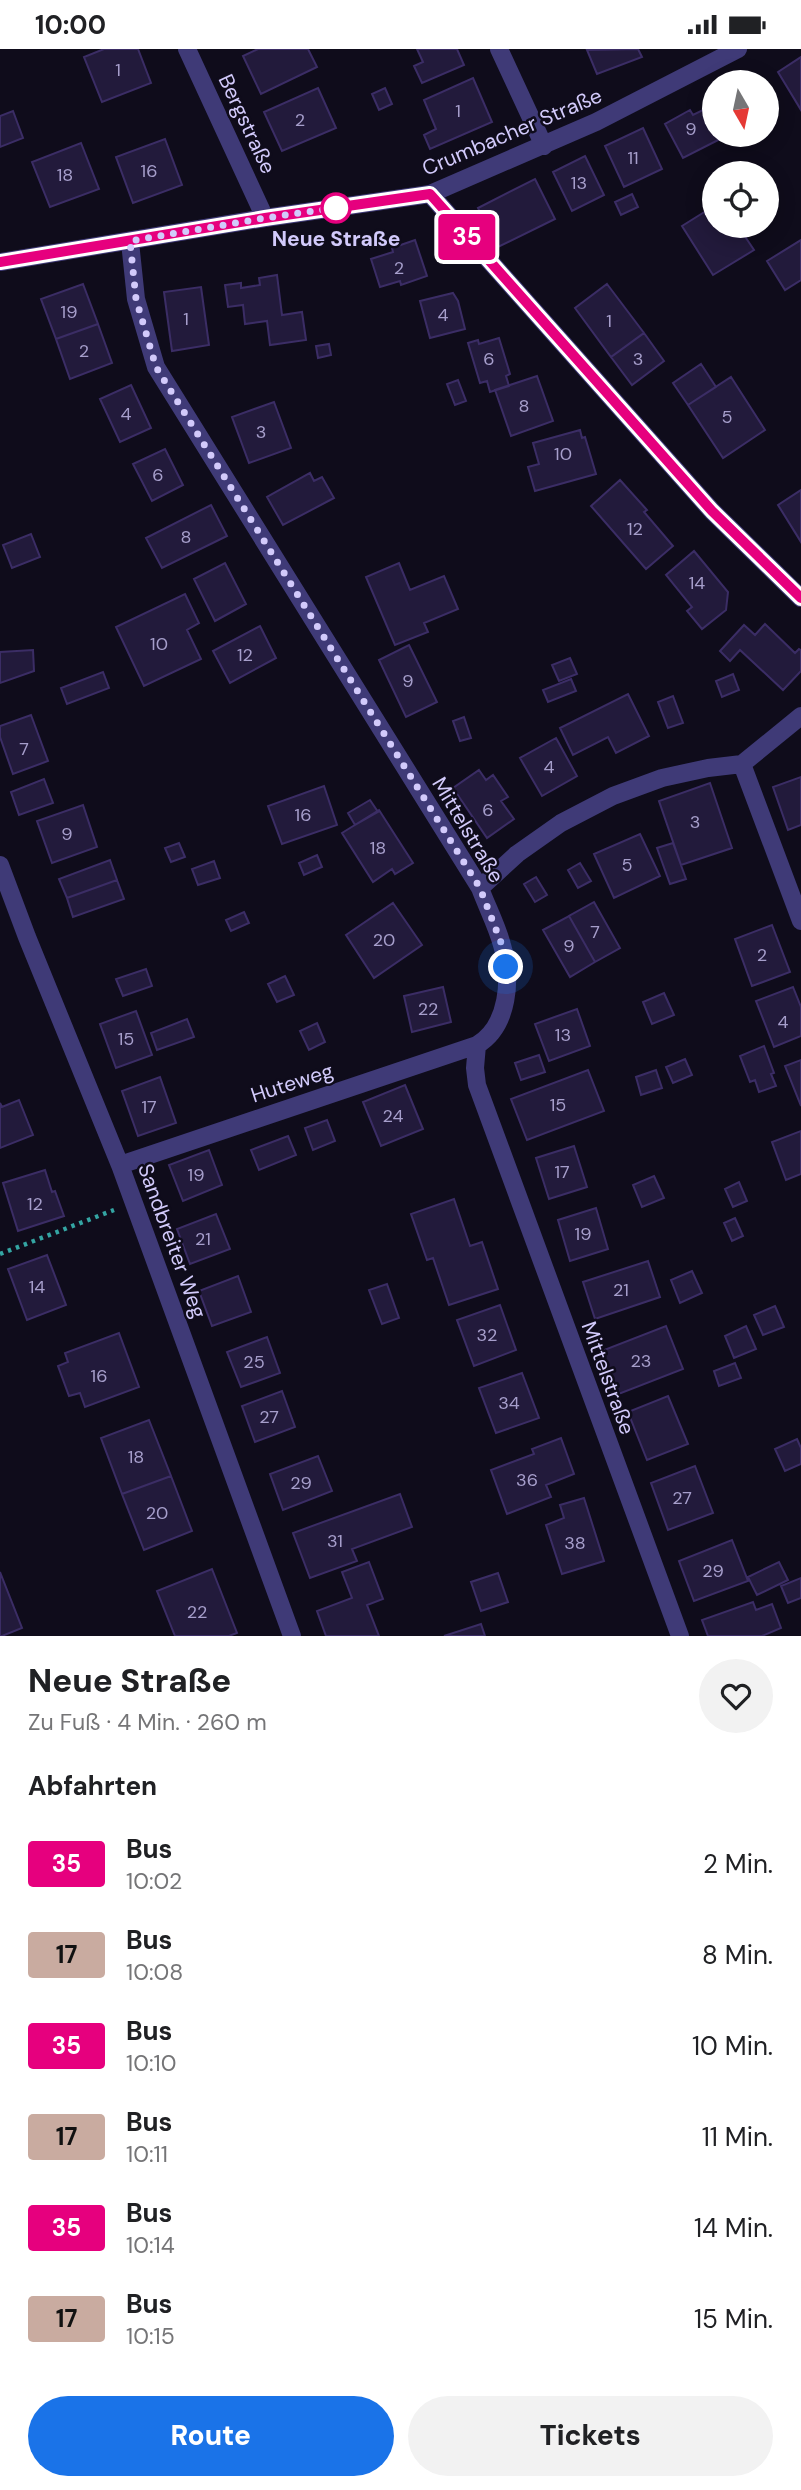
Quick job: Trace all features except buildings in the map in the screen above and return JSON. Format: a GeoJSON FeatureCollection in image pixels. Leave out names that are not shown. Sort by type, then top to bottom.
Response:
{"type":"FeatureCollection","features":[{"type":"Feature","properties":{"kind":"street","name":"Bergstraße"},"geometry":{"type":"LineString","coordinates":[[187,49],[265,218]]}},
{"type":"Feature","properties":{"kind":"street"},"geometry":{"type":"LineString","coordinates":[[499,49],[544,146]]}},
{"type":"Feature","properties":{"kind":"street","name":"Crumbacher Straße"},"geometry":{"type":"LineString","coordinates":[[0,262],[430,194],[596,122],[738,49]]}},
{"type":"Feature","properties":{"kind":"street"},"geometry":{"type":"LineString","coordinates":[[430,194],[712,511],[801,598]]}},
{"type":"Feature","properties":{"kind":"street","name":"Mittelstraße"},"geometry":{"type":"LineString","coordinates":[[130,241],[136,299],[156,367],[480,888],[502,945],[506,967],[504,1007],[497,1025],[485,1040],[477,1045],[475,1068],[482,1104],[680,1636]]}},
{"type":"Feature","properties":{"kind":"street"},"geometry":{"type":"LineString","coordinates":[[480,888],[517,854],[561,823],[613,796],[662,778],[742,764],[801,716]]}},
{"type":"Feature","properties":{"kind":"street"},"geometry":{"type":"LineString","coordinates":[[742,764],[801,921]]}},
{"type":"Feature","properties":{"kind":"street","name":"Sandbreiter Weg"},"geometry":{"type":"LineString","coordinates":[[0,865],[120,1165],[292,1636]]}},
{"type":"Feature","properties":{"kind":"street","name":"Huteweg"},"geometry":{"type":"LineString","coordinates":[[120,1165],[477,1045]]}},
{"type":"Feature","properties":{"kind":"path"},"geometry":{"type":"LineString","coordinates":[[0,1254],[134,1202]]}},
{"type":"Feature","properties":{"kind":"bus line","name":"35"},"geometry":{"type":"LineString","coordinates":[[0,262],[430,194],[712,511],[801,598]]}},
{"type":"Feature","properties":{"kind":"place","name":"Neue Straße"},"geometry":{"type":"Point","coordinates":[336,208]}},
{"type":"Feature","properties":{"kind":"route"},"geometry":{"type":"LineString","coordinates":[[336,208],[348,206],[130,241],[136,299],[156,367],[480,888],[502,945],[506,967]]}}]}
